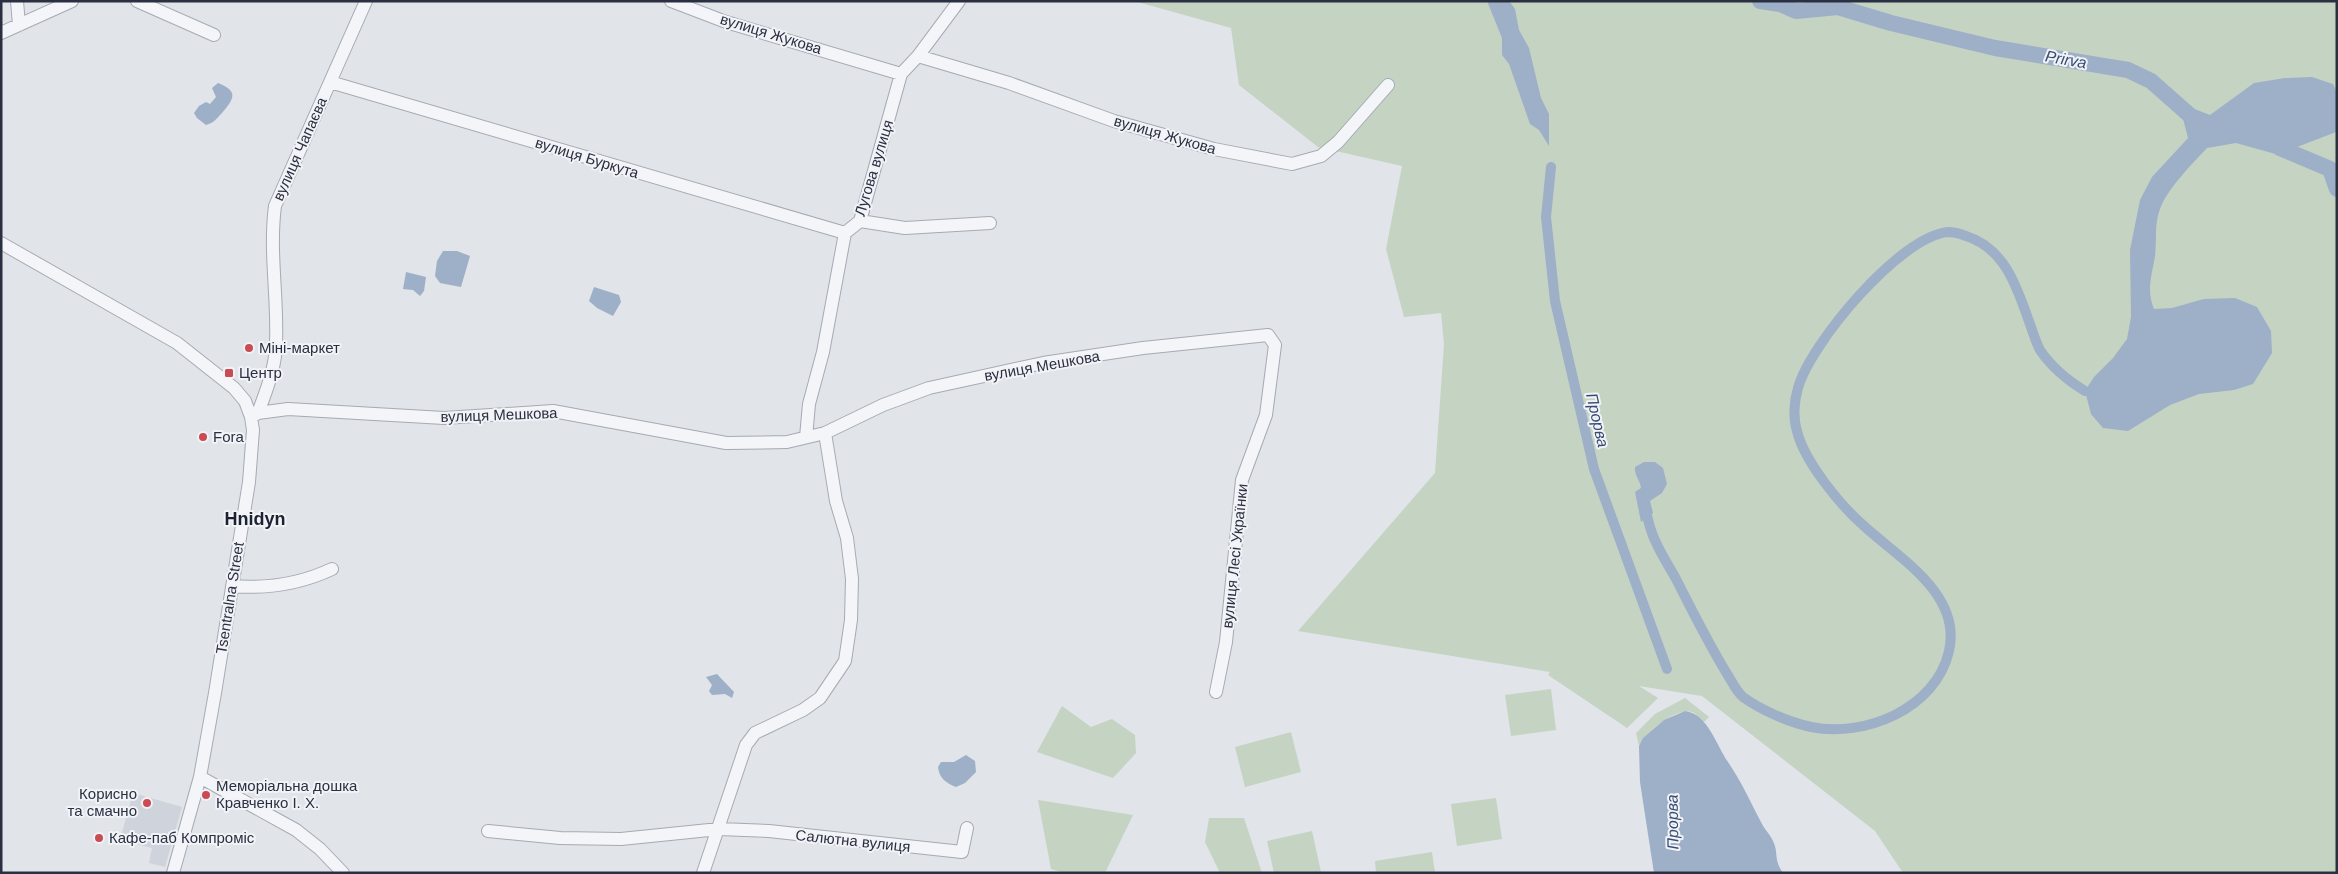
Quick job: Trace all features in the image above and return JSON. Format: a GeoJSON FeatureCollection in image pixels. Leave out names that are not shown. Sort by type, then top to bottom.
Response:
{"type":"FeatureCollection","features":[{"type":"Feature","properties":{"kind":"street"},"geometry":{"type":"LineString","coordinates":[[18,1],[19,25]]}},
{"type":"Feature","properties":{"kind":"street"},"geometry":{"type":"LineString","coordinates":[[1,33],[72,1]]}},
{"type":"Feature","properties":{"kind":"street"},"geometry":{"type":"LineString","coordinates":[[137,1],[214,35]]}},
{"type":"Feature","properties":{"kind":"street","name":"вулиця Чапаєва"},"geometry":{"type":"LineString","coordinates":[[255,415],[270,381],[276,344],[272,230],[275,206],[366,1]]}},
{"type":"Feature","properties":{"kind":"street","name":"вулиця Жукова"},"geometry":{"type":"LineString","coordinates":[[671,1],[726,22],[901,74]]}},
{"type":"Feature","properties":{"kind":"street","name":"Лугова вулиця"},"geometry":{"type":"LineString","coordinates":[[806,437],[809,404],[823,352],[845,233],[860,221],[901,74],[918,56],[959,1]]}},
{"type":"Feature","properties":{"kind":"street","name":"вулиця Жукова"},"geometry":{"type":"LineString","coordinates":[[918,56],[1009,83],[1123,124],[1214,149],[1292,164],[1321,156],[1338,142],[1388,85]]}},
{"type":"Feature","properties":{"kind":"street","name":"вулиця Буркута"},"geometry":{"type":"LineString","coordinates":[[330,82],[845,233]]}},
{"type":"Feature","properties":{"kind":"street"},"geometry":{"type":"LineString","coordinates":[[860,221],[905,228],[990,223]]}},
{"type":"Feature","properties":{"kind":"street","name":"Tsentralna Street"},"geometry":{"type":"LineString","coordinates":[[1,243],[177,343],[234,388],[255,415],[249,482],[200,777],[173,873]]}},
{"type":"Feature","properties":{"kind":"street","name":"вулиця Мешкова"},"geometry":{"type":"LineString","coordinates":[[255,415],[288,409],[444,418],[553,410],[726,443],[788,442],[825,432],[884,405],[930,388],[1043,363],[1143,348],[1268,335]]}},
{"type":"Feature","properties":{"kind":"street","name":"вулиця Лесі Українки"},"geometry":{"type":"LineString","coordinates":[[1216,692],[1226,642],[1242,480],[1266,415],[1276,345],[1268,335]]}},
{"type":"Feature","properties":{"kind":"street"},"geometry":{"type":"LineString","coordinates":[[703,873],[746,745],[755,733],[803,710],[820,698],[830,687],[845,661],[851,620],[852,579],[847,538],[836,501],[825,432]]}},
{"type":"Feature","properties":{"kind":"street"},"geometry":{"type":"LineString","coordinates":[[232,586],[279,585],[302,580],[332,569]]}},
{"type":"Feature","properties":{"kind":"street"},"geometry":{"type":"LineString","coordinates":[[200,777],[296,830],[320,849],[344,873]]}},
{"type":"Feature","properties":{"kind":"street","name":"Салютна вулиця"},"geometry":{"type":"LineString","coordinates":[[488,831],[560,838],[621,839],[719,828],[769,831],[962,852],[967,828]]}},
{"type":"Feature","properties":{"kind":"shaded area"},"geometry":{"type":"Polygon","coordinates":[[[133,793],[182,807],[165,867],[149,863],[152,848],[120,840],[133,793]]]}},
{"type":"Feature","properties":{"kind":"green space"},"geometry":{"type":"Polygon","coordinates":[[[1134,1],[2337,1],[2337,873],[1903,873],[1875,831],[1702,696],[1639,686],[1658,698],[1627,728],[1548,675],[1550,672],[1298,631],[1435,473],[1444,344],[1441,313],[1404,317],[1386,249],[1402,166],[1318,147],[1239,85],[1231,28],[1134,1]]]}},
{"type":"Feature","properties":{"kind":"green space"},"geometry":{"type":"Polygon","coordinates":[[[1551,689],[1556,730],[1511,736],[1505,695],[1551,689]]]}},
{"type":"Feature","properties":{"kind":"green space"},"geometry":{"type":"Polygon","coordinates":[[[1685,698],[1709,717],[1704,722],[1692,712],[1678,713],[1654,728],[1639,746],[1636,733],[1655,714],[1685,698]]]}},
{"type":"Feature","properties":{"kind":"green space"},"geometry":{"type":"Polygon","coordinates":[[[1062,706],[1091,727],[1112,719],[1135,735],[1136,753],[1113,778],[1037,752],[1062,706]]]}},
{"type":"Feature","properties":{"kind":"green space"},"geometry":{"type":"Polygon","coordinates":[[[1291,732],[1301,772],[1245,787],[1235,747],[1291,732]]]}},
{"type":"Feature","properties":{"kind":"green space"},"geometry":{"type":"Polygon","coordinates":[[[1496,798],[1502,839],[1457,846],[1451,804],[1496,798]]]}},
{"type":"Feature","properties":{"kind":"green space"},"geometry":{"type":"Polygon","coordinates":[[[1038,800],[1133,815],[1105,873],[1065,873],[1051,869],[1038,800]]]}},
{"type":"Feature","properties":{"kind":"green space"},"geometry":{"type":"Polygon","coordinates":[[[1209,818],[1244,818],[1262,873],[1220,873],[1205,842],[1209,818]]]}},
{"type":"Feature","properties":{"kind":"green space"},"geometry":{"type":"Polygon","coordinates":[[[1312,831],[1321,872],[1274,873],[1267,841],[1312,831]]]}},
{"type":"Feature","properties":{"kind":"green space"},"geometry":{"type":"Polygon","coordinates":[[[1432,852],[1435,873],[1376,873],[1375,861],[1432,852]]]}},
{"type":"Feature","properties":{"kind":"water"},"geometry":{"type":"Polygon","coordinates":[[[1487,1],[1509,1],[1515,9],[1519,30],[1529,48],[1541,98],[1549,114],[1549,146],[1539,130],[1530,124],[1509,64],[1502,55],[1502,38],[1487,1]]]}},
{"type":"Feature","properties":{"kind":"water"},"geometry":{"type":"Polygon","coordinates":[[[2312,77],[2333,84],[2337,93],[2336,132],[2297,147],[2302,156],[2297,160],[2236,143],[2207,148],[2168,193],[2163,201],[2157,221],[2155,256],[2150,289],[2154,309],[2172,308],[2204,299],[2235,298],[2257,307],[2271,331],[2272,353],[2253,384],[2234,390],[2199,394],[2170,405],[2128,431],[2103,428],[2091,414],[2085,391],[2094,377],[2113,358],[2127,339],[2131,317],[2130,250],[2140,200],[2152,177],[2188,138],[2179,103],[2210,115],[2254,83],[2285,78],[2312,77]]]}},
{"type":"Feature","properties":{"kind":"water"},"geometry":{"type":"Polygon","coordinates":[[[218,83],[229,89],[232,99],[217,118],[206,125],[194,113],[199,106],[206,102],[210,104],[216,97],[212,88],[218,83]]]}},
{"type":"Feature","properties":{"kind":"water"},"geometry":{"type":"Polygon","coordinates":[[[443,251],[457,251],[470,256],[461,287],[440,283],[435,276],[437,261],[443,251]]]}},
{"type":"Feature","properties":{"kind":"water"},"geometry":{"type":"Polygon","coordinates":[[[406,272],[426,277],[424,291],[420,296],[413,290],[403,289],[406,272]]]}},
{"type":"Feature","properties":{"kind":"water"},"geometry":{"type":"Polygon","coordinates":[[[594,287],[619,295],[621,302],[613,316],[597,308],[589,301],[594,287]]]}},
{"type":"Feature","properties":{"kind":"water"},"geometry":{"type":"Polygon","coordinates":[[[1644,462],[1655,462],[1663,468],[1667,484],[1662,493],[1650,501],[1653,513],[1641,522],[1635,492],[1641,488],[1635,473],[1635,467],[1644,462]]]}},
{"type":"Feature","properties":{"kind":"water"},"geometry":{"type":"Polygon","coordinates":[[[717,674],[734,692],[732,698],[725,694],[712,695],[709,691],[712,685],[706,677],[717,674]]]}},
{"type":"Feature","properties":{"kind":"water"},"geometry":{"type":"Polygon","coordinates":[[[1685,711],[1693,713],[1700,718],[1711,731],[1762,825],[1772,838],[1778,864],[1783,873],[1654,873],[1640,782],[1639,746],[1643,738],[1664,720],[1685,711]]]}},
{"type":"Feature","properties":{"kind":"water"},"geometry":{"type":"Polygon","coordinates":[[[966,755],[975,761],[976,772],[965,783],[956,787],[949,784],[940,774],[938,767],[941,762],[954,762],[966,755]]]}},
{"type":"Feature","properties":{"kind":"waterway","name":"Prirva"},"geometry":{"type":"LineString","coordinates":[[1760,1],[1780,4],[1796,11],[1838,7],[1891,23],[1995,48],[2128,70],[2151,81],[2194,119]]}},
{"type":"Feature","properties":{"kind":"waterway","name":"Prirva"},"geometry":{"type":"LineString","coordinates":[[2280,148],[2330,169],[2337,189]]}},
{"type":"Feature","properties":{"kind":"waterway","name":"Прорва"},"geometry":{"type":"LineString","coordinates":[[1551,167],[1546,217],[1555,301],[1594,469],[1667,669]]}},
{"type":"Feature","properties":{"kind":"waterway"},"geometry":{"type":"LineString","coordinates":[[1645,506],[1650,527],[1659,549],[1715,653],[1741,695],[1775,715],[1811,727],[1853,728],[1875,723],[1895,715],[1914,703],[1929,689],[1942,671],[1949,651],[1951,631],[1946,612],[1937,595],[1910,565],[1844,507],[1815,469],[1801,443],[1795,421],[1796,398],[1806,369],[1820,346],[1838,320],[1860,295],[1906,252],[1928,238],[1948,232],[1955,233],[1980,242],[2001,261],[2016,286],[2040,350],[2060,373],[2085,391]]}},
{"type":"Feature","properties":{"kind":"place","name":"Міні-маркет"},"geometry":{"type":"Point","coordinates":[249,348]}},
{"type":"Feature","properties":{"kind":"place","name":"Центр"},"geometry":{"type":"Point","coordinates":[229,373]}},
{"type":"Feature","properties":{"kind":"place","name":"Fora"},"geometry":{"type":"Point","coordinates":[203,437]}},
{"type":"Feature","properties":{"kind":"place","name":"Меморіальна дошка Кравченко І. Х."},"geometry":{"type":"Point","coordinates":[206,795]}},
{"type":"Feature","properties":{"kind":"place","name":"Корисно та смачно"},"geometry":{"type":"Point","coordinates":[147,803]}},
{"type":"Feature","properties":{"kind":"place","name":"Кафе-паб Компроміс"},"geometry":{"type":"Point","coordinates":[99,838]}},
{"type":"Feature","properties":{"kind":"district","name":"Hnidyn"},"geometry":{"type":"Point","coordinates":[255,519]}}]}
